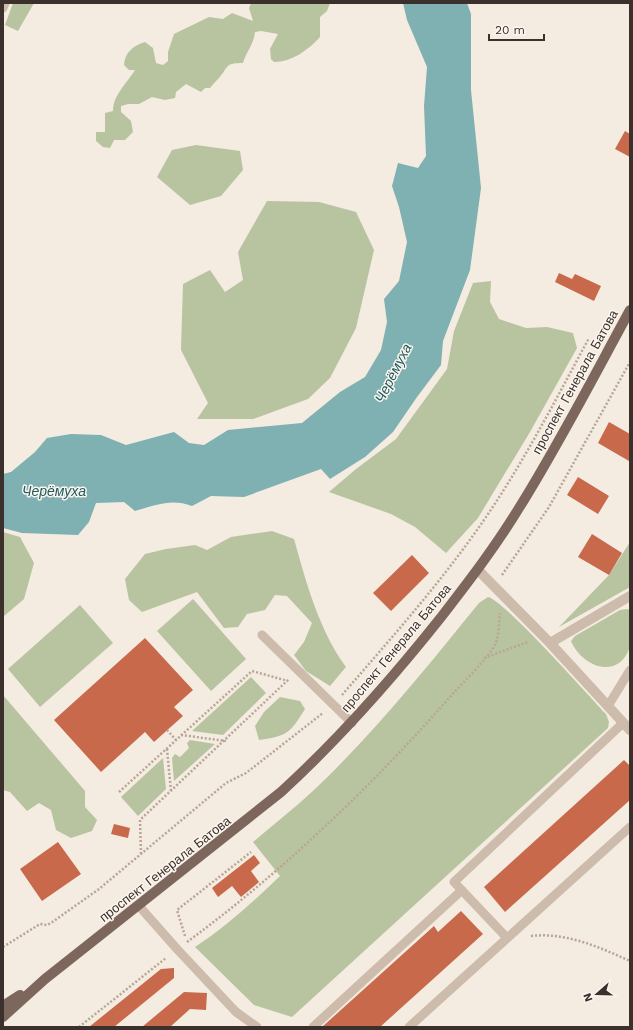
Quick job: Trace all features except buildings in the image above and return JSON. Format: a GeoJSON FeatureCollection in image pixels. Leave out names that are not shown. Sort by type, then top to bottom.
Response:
{"type":"FeatureCollection","features":[{"type":"Feature","properties":{"kind":"main road","name":"проспект Генерала Батова"},"geometry":{"type":"LineString","coordinates":[[3,1017],[45,979],[281,792],[314,762],[352,723],[395,674],[478,570],[519,509],[554,450],[630,310]]}},
{"type":"Feature","properties":{"kind":"main road","name":"проспект Генерала Батова"},"geometry":{"type":"LineString","coordinates":[[3,1006],[45,979]]}},
{"type":"Feature","properties":{"kind":"street"},"geometry":{"type":"LineString","coordinates":[[478,570],[550,643],[627,727]]}},
{"type":"Feature","properties":{"kind":"street"},"geometry":{"type":"LineString","coordinates":[[550,643],[630,596]]}},
{"type":"Feature","properties":{"kind":"lane"},"geometry":{"type":"LineString","coordinates":[[3,8],[5,3]]}},
{"type":"Feature","properties":{"kind":"lane"},"geometry":{"type":"LineString","coordinates":[[262,635],[352,723]]}},
{"type":"Feature","properties":{"kind":"lane"},"geometry":{"type":"LineString","coordinates":[[608,706],[630,670]]}},
{"type":"Feature","properties":{"kind":"lane"},"geometry":{"type":"LineString","coordinates":[[507,938],[454,882],[627,727]]}},
{"type":"Feature","properties":{"kind":"lane"},"geometry":{"type":"LineString","coordinates":[[409,1027],[630,827]]}},
{"type":"Feature","properties":{"kind":"lane"},"geometry":{"type":"LineString","coordinates":[[314,1027],[462,890]]}},
{"type":"Feature","properties":{"kind":"lane"},"geometry":{"type":"LineString","coordinates":[[139,906],[236,1012],[257,1027]]}},
{"type":"Feature","properties":{"kind":"path"},"geometry":{"type":"LineString","coordinates":[[3,947],[40,924],[47,925],[51,923],[99,889],[226,783],[246,773],[333,705],[404,623],[461,552],[489,512],[542,424],[589,338]]}},
{"type":"Feature","properties":{"kind":"path"},"geometry":{"type":"LineString","coordinates":[[494,586],[549,507],[630,362]]}},
{"type":"Feature","properties":{"kind":"path"},"geometry":{"type":"LineString","coordinates":[[187,942],[221,917],[271,875],[345,806],[428,722],[484,658],[496,642],[500,610]]}},
{"type":"Feature","properties":{"kind":"path"},"geometry":{"type":"LineString","coordinates":[[484,658],[533,640],[550,643]]}},
{"type":"Feature","properties":{"kind":"path"},"geometry":{"type":"LineString","coordinates":[[141,854],[140,820],[226,741],[298,670]]}},
{"type":"Feature","properties":{"kind":"path"},"geometry":{"type":"LineString","coordinates":[[119,792],[252,671],[293,683]]}},
{"type":"Feature","properties":{"kind":"path"},"geometry":{"type":"LineString","coordinates":[[167,730],[176,740]]}},
{"type":"Feature","properties":{"kind":"path"},"geometry":{"type":"LineString","coordinates":[[181,736],[226,741]]}},
{"type":"Feature","properties":{"kind":"path"},"geometry":{"type":"LineString","coordinates":[[167,749],[171,791]]}},
{"type":"Feature","properties":{"kind":"path"},"geometry":{"type":"LineString","coordinates":[[507,938],[540,935],[585,942],[630,961]]}},
{"type":"Feature","properties":{"kind":"green space"},"geometry":{"type":"Polygon","coordinates":[[[13,3],[34,3],[18,31],[5,25],[13,3]]]}},
{"type":"Feature","properties":{"kind":"green space"},"geometry":{"type":"Polygon","coordinates":[[[251,3],[330,3],[327,11],[320,17],[320,37],[293,58],[274,62],[271,59],[270,49],[278,34],[261,31],[255,32],[243,63],[228,66],[210,88],[205,88],[201,92],[186,84],[176,92],[175,98],[165,100],[152,97],[139,104],[128,104],[121,106],[121,112],[131,121],[133,132],[125,140],[114,140],[110,148],[103,147],[96,141],[96,132],[105,132],[105,113],[113,111],[118,94],[135,70],[129,70],[124,65],[126,56],[130,50],[145,42],[153,48],[156,63],[163,65],[168,61],[168,52],[174,34],[209,17],[223,19],[232,13],[253,21],[249,8],[251,3]]]}},
{"type":"Feature","properties":{"kind":"green space"},"geometry":{"type":"Polygon","coordinates":[[[196,145],[240,151],[243,170],[221,196],[190,205],[157,177],[172,150],[196,145]]]}},
{"type":"Feature","properties":{"kind":"green space"},"geometry":{"type":"Polygon","coordinates":[[[267,201],[319,202],[356,212],[374,250],[356,328],[330,378],[308,399],[253,419],[197,419],[208,403],[181,350],[183,284],[210,270],[225,292],[243,280],[238,252],[267,201]]]}},
{"type":"Feature","properties":{"kind":"green space"},"geometry":{"type":"Polygon","coordinates":[[[491,281],[490,302],[499,319],[526,328],[547,327],[573,333],[577,348],[530,432],[478,518],[446,553],[415,527],[391,514],[329,492],[356,469],[396,439],[447,369],[454,331],[473,283],[491,281]]]}},
{"type":"Feature","properties":{"kind":"green space"},"geometry":{"type":"Polygon","coordinates":[[[272,531],[294,539],[314,605],[328,637],[346,667],[330,686],[306,671],[294,655],[304,642],[312,623],[287,596],[275,595],[265,610],[247,614],[238,627],[224,628],[197,592],[142,612],[129,600],[125,579],[145,554],[166,549],[195,545],[207,550],[231,537],[272,531]]]}},
{"type":"Feature","properties":{"kind":"green space"},"geometry":{"type":"Polygon","coordinates":[[[3,532],[20,537],[34,563],[24,599],[3,617],[3,532]]]}},
{"type":"Feature","properties":{"kind":"green space"},"geometry":{"type":"Polygon","coordinates":[[[630,542],[630,587],[559,627],[609,575],[630,542]]]}},
{"type":"Feature","properties":{"kind":"green space"},"geometry":{"type":"Polygon","coordinates":[[[488,597],[497,602],[511,614],[606,714],[609,722],[608,728],[292,1017],[254,1005],[195,947],[229,922],[280,876],[253,842],[292,810],[359,745],[400,699],[479,603],[488,597]]]}},
{"type":"Feature","properties":{"kind":"green space"},"geometry":{"type":"Polygon","coordinates":[[[193,599],[246,659],[211,691],[157,631],[193,599]]]}},
{"type":"Feature","properties":{"kind":"green space"},"geometry":{"type":"Polygon","coordinates":[[[80,605],[113,643],[40,707],[8,669],[80,605]]]}},
{"type":"Feature","properties":{"kind":"green space"},"geometry":{"type":"Polygon","coordinates":[[[620,610],[630,610],[631,639],[630,647],[624,658],[617,664],[609,667],[591,663],[583,658],[571,641],[575,636],[620,610]]]}},
{"type":"Feature","properties":{"kind":"green space"},"geometry":{"type":"Polygon","coordinates":[[[251,677],[266,693],[223,735],[192,731],[251,677]]]}},
{"type":"Feature","properties":{"kind":"green space"},"geometry":{"type":"Polygon","coordinates":[[[3,695],[85,791],[85,807],[97,820],[92,831],[71,838],[56,830],[51,810],[39,803],[27,811],[10,792],[3,790],[3,695]]]}},
{"type":"Feature","properties":{"kind":"green space"},"geometry":{"type":"Polygon","coordinates":[[[280,697],[300,701],[305,709],[296,723],[287,732],[276,737],[259,740],[255,726],[264,712],[280,697]]]}},
{"type":"Feature","properties":{"kind":"green space"},"geometry":{"type":"Polygon","coordinates":[[[190,740],[215,744],[174,781],[172,758],[175,754],[180,757],[189,748],[187,743],[190,740]]]}},
{"type":"Feature","properties":{"kind":"green space"},"geometry":{"type":"Polygon","coordinates":[[[163,758],[166,789],[138,816],[121,797],[163,758]]]}},
{"type":"Feature","properties":{"kind":"water","name":"Черёмуха"},"geometry":{"type":"Polygon","coordinates":[[[403,3],[467,3],[471,14],[471,90],[481,188],[470,270],[443,341],[441,365],[393,432],[365,457],[330,479],[321,469],[244,497],[211,496],[192,506],[170,502],[135,511],[124,502],[96,503],[89,522],[78,535],[22,533],[3,528],[3,474],[11,472],[35,452],[47,438],[71,434],[101,435],[126,445],[174,432],[189,443],[204,445],[228,430],[302,423],[340,392],[365,377],[381,350],[387,322],[384,299],[399,281],[407,242],[399,207],[392,186],[398,163],[418,168],[426,156],[424,106],[427,67],[407,20],[403,3]]]}}]}
